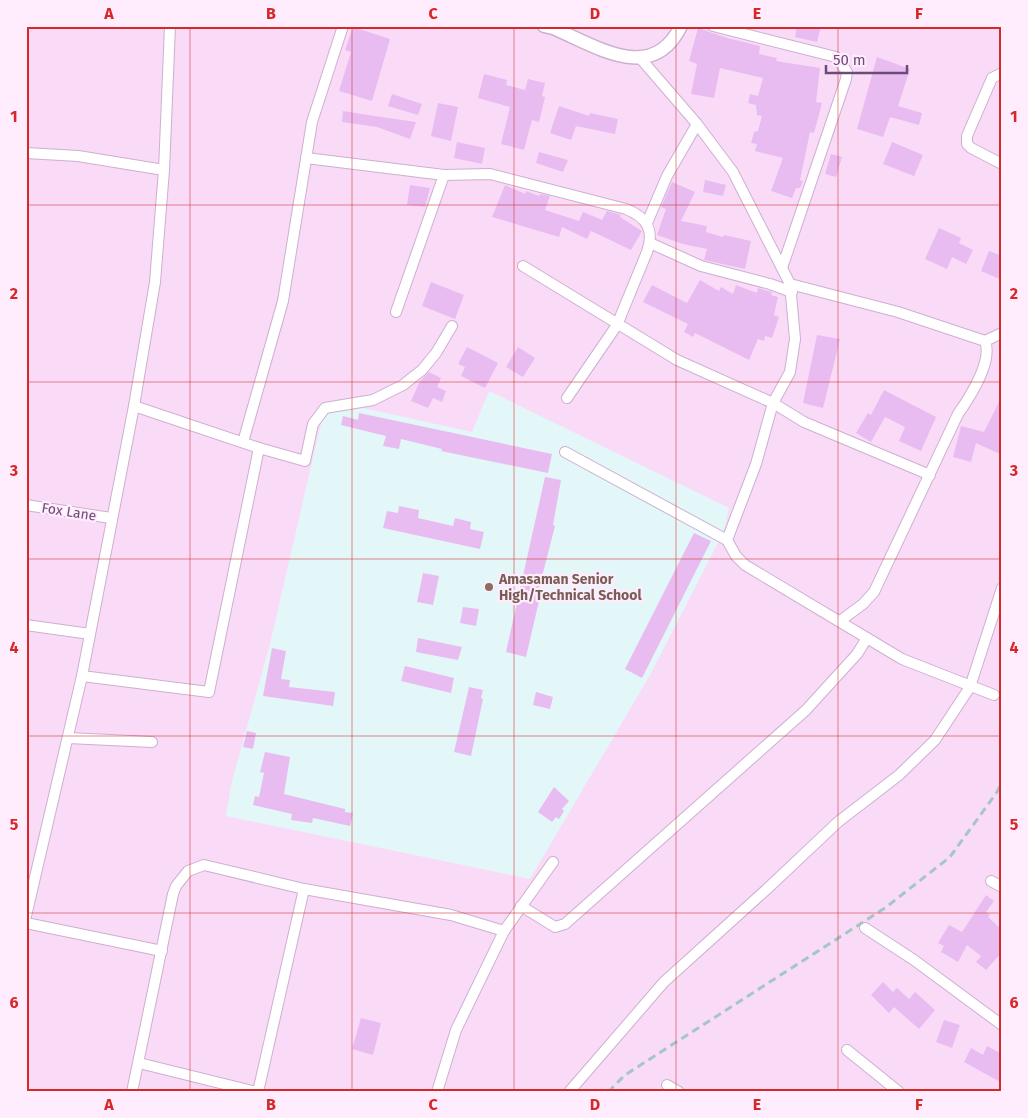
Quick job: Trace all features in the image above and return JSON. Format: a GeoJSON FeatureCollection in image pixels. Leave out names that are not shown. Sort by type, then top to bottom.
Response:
{"type":"FeatureCollection","features":[{"type":"Feature","properties":{"kind":"street"},"geometry":{"type":"LineString","coordinates":[[26,916],[82,676],[134,406],[155,282],[164,170],[170,26]]}},
{"type":"Feature","properties":{"kind":"street"},"geometry":{"type":"LineString","coordinates":[[243,442],[283,301],[312,122],[343,26]]}},
{"type":"Feature","properties":{"kind":"street"},"geometry":{"type":"LineString","coordinates":[[550,27],[614,54],[641,59],[665,49],[681,26]]}},
{"type":"Feature","properties":{"kind":"street"},"geometry":{"type":"LineString","coordinates":[[714,26],[836,57],[846,72],[846,80],[782,268]]}},
{"type":"Feature","properties":{"kind":"street"},"geometry":{"type":"LineString","coordinates":[[641,59],[697,124],[733,172],[791,288],[795,339],[790,372],[773,403],[756,464],[727,540]]}},
{"type":"Feature","properties":{"kind":"street"},"geometry":{"type":"LineString","coordinates":[[1002,73],[992,78],[967,136],[967,144],[1002,164]]}},
{"type":"Feature","properties":{"kind":"street"},"geometry":{"type":"LineString","coordinates":[[567,398],[617,324],[650,243],[647,223],[667,176],[697,124]]}},
{"type":"Feature","properties":{"kind":"street"},"geometry":{"type":"LineString","coordinates":[[26,153],[78,156],[164,170]]}},
{"type":"Feature","properties":{"kind":"street"},"geometry":{"type":"LineString","coordinates":[[306,158],[444,175],[498,176],[626,209],[640,215],[647,223]]}},
{"type":"Feature","properties":{"kind":"street"},"geometry":{"type":"LineString","coordinates":[[396,312],[444,175]]}},
{"type":"Feature","properties":{"kind":"street"},"geometry":{"type":"LineString","coordinates":[[650,243],[701,266],[770,284],[898,312],[985,342],[1002,332]]}},
{"type":"Feature","properties":{"kind":"street"},"geometry":{"type":"LineString","coordinates":[[523,266],[677,360],[773,403],[804,422],[930,475]]}},
{"type":"Feature","properties":{"kind":"street"},"geometry":{"type":"LineString","coordinates":[[134,406],[259,448],[305,461],[313,424],[325,408],[373,400],[404,385],[422,370],[436,353],[452,326]]}},
{"type":"Feature","properties":{"kind":"street"},"geometry":{"type":"LineString","coordinates":[[840,622],[863,604],[874,592],[958,414],[971,396],[988,350],[985,342]]}},
{"type":"Feature","properties":{"kind":"street"},"geometry":{"type":"LineString","coordinates":[[82,676],[209,692],[259,448]]}},
{"type":"Feature","properties":{"kind":"street"},"geometry":{"type":"LineString","coordinates":[[565,452],[727,540],[736,556],[745,566],[902,659],[994,695]]}},
{"type":"Feature","properties":{"kind":"street","name":"Fox Lane"},"geometry":{"type":"LineString","coordinates":[[26,505],[111,518]]}},
{"type":"Feature","properties":{"kind":"street"},"geometry":{"type":"LineString","coordinates":[[569,1092],[664,982],[838,822],[899,775],[935,740],[970,687],[1002,588]]}},
{"type":"Feature","properties":{"kind":"street"},"geometry":{"type":"LineString","coordinates":[[26,625],[90,634]]}},
{"type":"Feature","properties":{"kind":"street"},"geometry":{"type":"LineString","coordinates":[[521,906],[555,927],[565,924],[806,710],[857,654],[867,638]]}},
{"type":"Feature","properties":{"kind":"street"},"geometry":{"type":"LineString","coordinates":[[68,738],[152,742]]}},
{"type":"Feature","properties":{"kind":"street"},"geometry":{"type":"LineString","coordinates":[[437,1092],[456,1030],[504,930],[553,862]]}},
{"type":"Feature","properties":{"kind":"street"},"geometry":{"type":"LineString","coordinates":[[132,1092],[176,886],[188,871],[195,867],[204,864],[304,889],[450,915],[504,930]]}},
{"type":"Feature","properties":{"kind":"street"},"geometry":{"type":"LineString","coordinates":[[992,881],[1002,887]]}},
{"type":"Feature","properties":{"kind":"street"},"geometry":{"type":"LineString","coordinates":[[139,1063],[257,1092],[304,889]]}},
{"type":"Feature","properties":{"kind":"street"},"geometry":{"type":"LineString","coordinates":[[26,923],[162,951]]}},
{"type":"Feature","properties":{"kind":"street"},"geometry":{"type":"LineString","coordinates":[[865,928],[914,960],[1002,1025]]}},
{"type":"Feature","properties":{"kind":"street"},"geometry":{"type":"LineString","coordinates":[[847,1050],[899,1092]]}},
{"type":"Feature","properties":{"kind":"street"},"geometry":{"type":"LineString","coordinates":[[667,1085],[679,1092]]}},
{"type":"Feature","properties":{"kind":"shaded area"},"geometry":{"type":"Polygon","coordinates":[[[26,26],[1002,26],[1002,1092],[26,1092],[26,26]]]}},
{"type":"Feature","properties":{"kind":"shaded area","name":"Amasaman Senior High/Technical School"},"geometry":{"type":"Polygon","coordinates":[[[489,391],[729,508],[724,531],[650,675],[530,879],[226,816],[231,785],[270,644],[322,419],[330,412],[363,408],[472,432],[489,391]]]}},
{"type":"Feature","properties":{"kind":"building"},"geometry":{"type":"Polygon","coordinates":[[[797,26],[821,26],[817,42],[795,37],[797,26]]]}},
{"type":"Feature","properties":{"kind":"building"},"geometry":{"type":"Polygon","coordinates":[[[353,27],[390,39],[372,101],[339,91],[351,52],[345,50],[353,27]]]}},
{"type":"Feature","properties":{"kind":"building"},"geometry":{"type":"Polygon","coordinates":[[[698,28],[727,38],[760,46],[759,54],[777,58],[776,61],[820,68],[816,102],[822,103],[814,133],[810,132],[800,180],[803,181],[800,188],[796,188],[792,198],[771,191],[783,158],[755,151],[757,144],[751,143],[754,132],[758,131],[762,116],[757,115],[756,105],[748,103],[750,94],[758,96],[763,78],[720,68],[714,98],[691,94],[697,64],[689,61],[698,28]]]}},
{"type":"Feature","properties":{"kind":"building"},"geometry":{"type":"Polygon","coordinates":[[[877,57],[910,69],[898,106],[922,113],[919,125],[890,117],[883,137],[857,129],[877,57]]]}},
{"type":"Feature","properties":{"kind":"building"},"geometry":{"type":"Polygon","coordinates":[[[484,74],[507,80],[506,85],[525,90],[528,79],[545,83],[542,96],[545,97],[539,122],[532,120],[524,150],[501,144],[510,107],[478,98],[484,74]]]}},
{"type":"Feature","properties":{"kind":"building"},"geometry":{"type":"Polygon","coordinates":[[[392,94],[422,104],[418,115],[388,106],[392,94]]]}},
{"type":"Feature","properties":{"kind":"building"},"geometry":{"type":"Polygon","coordinates":[[[438,103],[458,107],[451,141],[431,136],[438,103]]]}},
{"type":"Feature","properties":{"kind":"building"},"geometry":{"type":"Polygon","coordinates":[[[559,106],[589,116],[590,113],[618,119],[615,134],[576,126],[571,140],[550,133],[559,106]]]}},
{"type":"Feature","properties":{"kind":"building"},"geometry":{"type":"Polygon","coordinates":[[[343,111],[416,122],[410,139],[377,127],[342,122],[343,111]]]}},
{"type":"Feature","properties":{"kind":"building"},"geometry":{"type":"Polygon","coordinates":[[[457,142],[485,148],[482,164],[454,158],[457,142]]]}},
{"type":"Feature","properties":{"kind":"building"},"geometry":{"type":"Polygon","coordinates":[[[892,142],[923,155],[914,176],[883,164],[892,142]]]}},
{"type":"Feature","properties":{"kind":"building"},"geometry":{"type":"Polygon","coordinates":[[[539,152],[568,160],[563,172],[536,163],[539,152]]]}},
{"type":"Feature","properties":{"kind":"building"},"geometry":{"type":"Polygon","coordinates":[[[831,154],[842,157],[836,177],[825,174],[831,154]]]}},
{"type":"Feature","properties":{"kind":"building"},"geometry":{"type":"Polygon","coordinates":[[[705,180],[726,185],[723,196],[703,192],[705,180]]]}},
{"type":"Feature","properties":{"kind":"building"},"geometry":{"type":"Polygon","coordinates":[[[672,182],[695,192],[681,221],[707,226],[706,232],[723,237],[724,235],[751,241],[745,269],[704,260],[707,249],[683,244],[657,235],[666,209],[661,207],[672,182]]]}},
{"type":"Feature","properties":{"kind":"building"},"geometry":{"type":"Polygon","coordinates":[[[410,185],[430,188],[425,207],[407,205],[410,185]]]}},
{"type":"Feature","properties":{"kind":"building"},"geometry":{"type":"Polygon","coordinates":[[[505,185],[525,194],[526,191],[539,196],[540,194],[550,196],[545,210],[579,221],[583,212],[602,220],[607,211],[621,215],[620,217],[642,231],[631,250],[591,231],[587,239],[562,227],[559,237],[492,217],[505,185]]]}},
{"type":"Feature","properties":{"kind":"building"},"geometry":{"type":"Polygon","coordinates":[[[939,228],[961,238],[959,243],[973,250],[966,264],[952,257],[947,269],[925,259],[939,228]]]}},
{"type":"Feature","properties":{"kind":"building"},"geometry":{"type":"Polygon","coordinates":[[[989,251],[1002,256],[1002,280],[981,271],[989,251]]]}},
{"type":"Feature","properties":{"kind":"building"},"geometry":{"type":"Polygon","coordinates":[[[700,280],[719,291],[721,287],[733,294],[736,285],[757,293],[758,288],[772,292],[771,295],[778,297],[774,315],[779,317],[772,338],[765,336],[764,341],[758,339],[749,360],[695,333],[693,337],[684,332],[688,324],[643,302],[652,285],[687,303],[700,280]]]}},
{"type":"Feature","properties":{"kind":"building"},"geometry":{"type":"Polygon","coordinates":[[[431,282],[464,295],[455,319],[422,306],[431,282]]]}},
{"type":"Feature","properties":{"kind":"building"},"geometry":{"type":"Polygon","coordinates":[[[817,335],[840,339],[823,408],[803,403],[817,335]]]}},
{"type":"Feature","properties":{"kind":"building"},"geometry":{"type":"Polygon","coordinates":[[[467,347],[498,363],[485,388],[461,376],[465,367],[458,364],[467,347]]]}},
{"type":"Feature","properties":{"kind":"building"},"geometry":{"type":"Polygon","coordinates":[[[518,347],[535,358],[523,377],[506,367],[518,347]]]}},
{"type":"Feature","properties":{"kind":"building"},"geometry":{"type":"Polygon","coordinates":[[[429,372],[441,378],[437,387],[446,391],[442,402],[433,398],[428,408],[411,401],[420,381],[429,372]]]}},
{"type":"Feature","properties":{"kind":"building"},"geometry":{"type":"Polygon","coordinates":[[[884,390],[936,417],[921,451],[899,441],[905,427],[885,417],[871,442],[856,433],[868,413],[871,415],[884,390]]]}},
{"type":"Feature","properties":{"kind":"building"},"geometry":{"type":"Polygon","coordinates":[[[1002,396],[1002,455],[976,443],[971,462],[953,457],[961,426],[984,432],[1002,396]]]}},
{"type":"Feature","properties":{"kind":"building"},"geometry":{"type":"Polygon","coordinates":[[[359,413],[552,454],[548,473],[441,451],[442,449],[401,439],[399,449],[383,446],[386,436],[341,425],[343,416],[358,420],[359,413]]]}},
{"type":"Feature","properties":{"kind":"building"},"geometry":{"type":"Polygon","coordinates":[[[545,477],[561,480],[553,525],[555,526],[536,600],[539,601],[526,657],[506,652],[545,477]]]}},
{"type":"Feature","properties":{"kind":"building"},"geometry":{"type":"Polygon","coordinates":[[[399,506],[419,510],[418,518],[453,526],[455,518],[471,522],[470,529],[484,532],[480,549],[383,528],[387,511],[398,513],[399,506]]]}},
{"type":"Feature","properties":{"kind":"building"},"geometry":{"type":"Polygon","coordinates":[[[694,533],[711,541],[642,678],[625,669],[694,533]]]}},
{"type":"Feature","properties":{"kind":"building"},"geometry":{"type":"Polygon","coordinates":[[[423,573],[439,576],[433,605],[417,602],[423,573]]]}},
{"type":"Feature","properties":{"kind":"building"},"geometry":{"type":"Polygon","coordinates":[[[463,607],[479,609],[476,626],[460,623],[463,607]]]}},
{"type":"Feature","properties":{"kind":"building"},"geometry":{"type":"Polygon","coordinates":[[[418,638],[462,647],[458,660],[416,652],[418,638]]]}},
{"type":"Feature","properties":{"kind":"building"},"geometry":{"type":"Polygon","coordinates":[[[272,648],[286,651],[281,679],[290,680],[289,687],[335,692],[333,706],[263,696],[272,648]]]}},
{"type":"Feature","properties":{"kind":"building"},"geometry":{"type":"Polygon","coordinates":[[[405,666],[454,678],[451,693],[401,681],[405,666]]]}},
{"type":"Feature","properties":{"kind":"building"},"geometry":{"type":"Polygon","coordinates":[[[469,687],[483,690],[481,698],[483,699],[471,756],[454,752],[469,687]]]}},
{"type":"Feature","properties":{"kind":"building"},"geometry":{"type":"Polygon","coordinates":[[[536,692],[553,697],[550,709],[533,705],[536,692]]]}},
{"type":"Feature","properties":{"kind":"building"},"geometry":{"type":"Polygon","coordinates":[[[247,731],[256,733],[253,749],[243,747],[247,731]]]}},
{"type":"Feature","properties":{"kind":"building"},"geometry":{"type":"Polygon","coordinates":[[[265,752],[290,757],[284,794],[345,809],[345,812],[353,813],[350,826],[313,818],[312,823],[291,820],[292,814],[253,805],[255,796],[259,797],[264,773],[260,772],[265,752]]]}},
{"type":"Feature","properties":{"kind":"building"},"geometry":{"type":"Polygon","coordinates":[[[554,787],[569,801],[562,809],[564,811],[559,819],[556,817],[552,822],[538,812],[554,787]]]}},
{"type":"Feature","properties":{"kind":"building"},"geometry":{"type":"Polygon","coordinates":[[[986,895],[994,901],[986,912],[990,915],[988,917],[1002,930],[1002,952],[986,970],[976,962],[981,956],[967,945],[958,962],[941,952],[944,946],[938,943],[949,925],[962,932],[986,895]]]}},
{"type":"Feature","properties":{"kind":"building"},"geometry":{"type":"Polygon","coordinates":[[[883,982],[893,992],[897,988],[909,999],[915,992],[935,1010],[919,1029],[894,1007],[889,1013],[871,995],[883,982]]]}},
{"type":"Feature","properties":{"kind":"building"},"geometry":{"type":"Polygon","coordinates":[[[361,1018],[381,1023],[373,1055],[352,1049],[361,1018]]]}},
{"type":"Feature","properties":{"kind":"building"},"geometry":{"type":"Polygon","coordinates":[[[944,1020],[960,1025],[952,1048],[936,1042],[944,1020]]]}},
{"type":"Feature","properties":{"kind":"building"},"geometry":{"type":"Polygon","coordinates":[[[987,1046],[1002,1054],[1002,1083],[964,1062],[971,1048],[983,1055],[987,1046]]]}},
{"type":"Feature","properties":{"kind":"railway"},"geometry":{"type":"LineString","coordinates":[[608,1092],[625,1075],[885,908],[950,857],[997,792],[1002,782]]}},
{"type":"Feature","properties":{"kind":"place","name":"Amasaman Senior High/Technical School"},"geometry":{"type":"Point","coordinates":[489,587]}}]}
